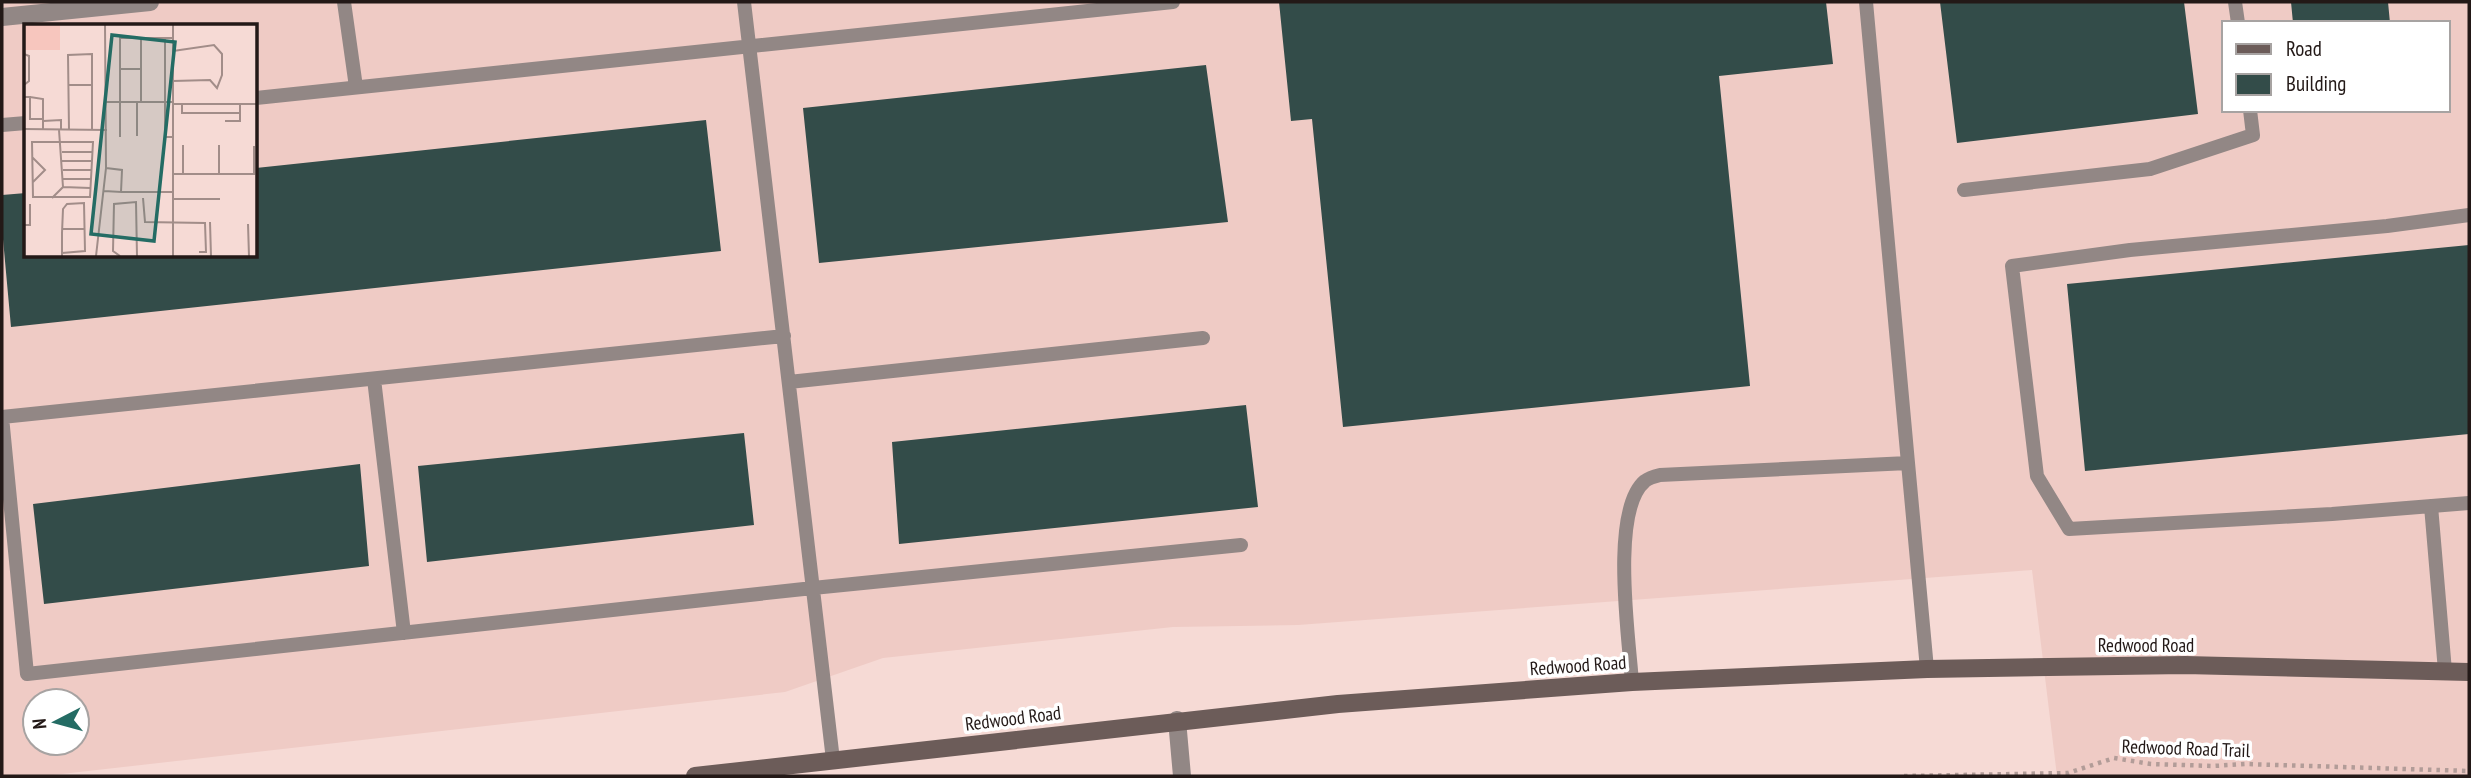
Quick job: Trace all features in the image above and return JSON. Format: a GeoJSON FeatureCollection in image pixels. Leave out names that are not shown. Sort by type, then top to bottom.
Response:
{"type":"FeatureCollection","features":[{"type":"Feature","properties":{"kind":"main road","name":"Redwood Road"},"geometry":{"type":"LineString","coordinates":[[695,776],[1177,720],[1338,704],[1632,682],[1927,669],[2185,666],[2469,673]]}},
{"type":"Feature","properties":{"kind":"street"},"geometry":{"type":"LineString","coordinates":[[2,17],[150,2]]}},
{"type":"Feature","properties":{"kind":"street"},"geometry":{"type":"LineString","coordinates":[[1177,720],[1182,776]]}},
{"type":"Feature","properties":{"kind":"lane"},"geometry":{"type":"LineString","coordinates":[[344,2],[356,87]]}},
{"type":"Feature","properties":{"kind":"lane"},"geometry":{"type":"LineString","coordinates":[[744,2],[833,760]]}},
{"type":"Feature","properties":{"kind":"lane"},"geometry":{"type":"LineString","coordinates":[[257,98],[1173,2]]}},
{"type":"Feature","properties":{"kind":"lane"},"geometry":{"type":"LineString","coordinates":[[1866,2],[1927,669]]}},
{"type":"Feature","properties":{"kind":"lane"},"geometry":{"type":"LineString","coordinates":[[2235,2],[2238,21]]}},
{"type":"Feature","properties":{"kind":"lane"},"geometry":{"type":"LineString","coordinates":[[1964,190],[2150,169],[2253,135],[2250,112]]}},
{"type":"Feature","properties":{"kind":"lane"},"geometry":{"type":"LineString","coordinates":[[2,125],[24,123]]}},
{"type":"Feature","properties":{"kind":"lane"},"geometry":{"type":"LineString","coordinates":[[2469,215],[2386,226],[2130,250],[2012,266],[2037,476],[2068,529],[2332,514],[2469,503]]}},
{"type":"Feature","properties":{"kind":"lane"},"geometry":{"type":"LineString","coordinates":[[784,336],[2,415],[27,674],[813,588],[1241,545]]}},
{"type":"Feature","properties":{"kind":"lane"},"geometry":{"type":"LineString","coordinates":[[789,382],[1203,338]]}},
{"type":"Feature","properties":{"kind":"lane"},"geometry":{"type":"LineString","coordinates":[[374,379],[404,633]]}},
{"type":"Feature","properties":{"kind":"lane"},"geometry":{"type":"LineString","coordinates":[[1632,682],[1624,564],[1626,521],[1633,498],[1645,481],[1660,475],[1908,463]]}},
{"type":"Feature","properties":{"kind":"lane"},"geometry":{"type":"LineString","coordinates":[[2431,506],[2445,671]]}},
{"type":"Feature","properties":{"kind":"path","name":"Redwood Road Trail"},"geometry":{"type":"LineString","coordinates":[[1904,776],[2068,773],[2114,758],[2151,764],[2469,771]]}},
{"type":"Feature","properties":{"kind":"shaded area"},"geometry":{"type":"Polygon","coordinates":[[[2,2],[2469,2],[2469,776],[2057,776],[2032,570],[1298,625],[1173,627],[883,658],[785,692],[44,776],[2,776],[2,2]]]}},
{"type":"Feature","properties":{"kind":"building"},"geometry":{"type":"Polygon","coordinates":[[[1279,2],[1826,2],[1833,64],[1719,76],[1750,386],[1343,427],[1312,119],[1291,121],[1279,2]]]}},
{"type":"Feature","properties":{"kind":"building"},"geometry":{"type":"Polygon","coordinates":[[[1940,2],[2184,2],[2198,114],[1957,143],[1940,2]]]}},
{"type":"Feature","properties":{"kind":"building"},"geometry":{"type":"Polygon","coordinates":[[[2291,2],[2388,2],[2390,21],[2293,21],[2291,2]]]}},
{"type":"Feature","properties":{"kind":"building"},"geometry":{"type":"Polygon","coordinates":[[[1206,65],[1228,222],[819,263],[803,108],[1206,65]]]}},
{"type":"Feature","properties":{"kind":"building"},"geometry":{"type":"Polygon","coordinates":[[[706,120],[721,251],[11,327],[2,228],[2,195],[24,193],[24,257],[257,257],[257,168],[706,120]]]}},
{"type":"Feature","properties":{"kind":"building"},"geometry":{"type":"Polygon","coordinates":[[[2469,245],[2469,434],[2085,471],[2067,284],[2469,245]]]}},
{"type":"Feature","properties":{"kind":"building"},"geometry":{"type":"Polygon","coordinates":[[[1246,405],[1258,507],[899,544],[892,442],[1246,405]]]}},
{"type":"Feature","properties":{"kind":"building"},"geometry":{"type":"Polygon","coordinates":[[[744,433],[754,525],[427,562],[418,466],[744,433]]]}},
{"type":"Feature","properties":{"kind":"building"},"geometry":{"type":"Polygon","coordinates":[[[360,464],[369,566],[44,604],[33,504],[360,464]]]}}]}
